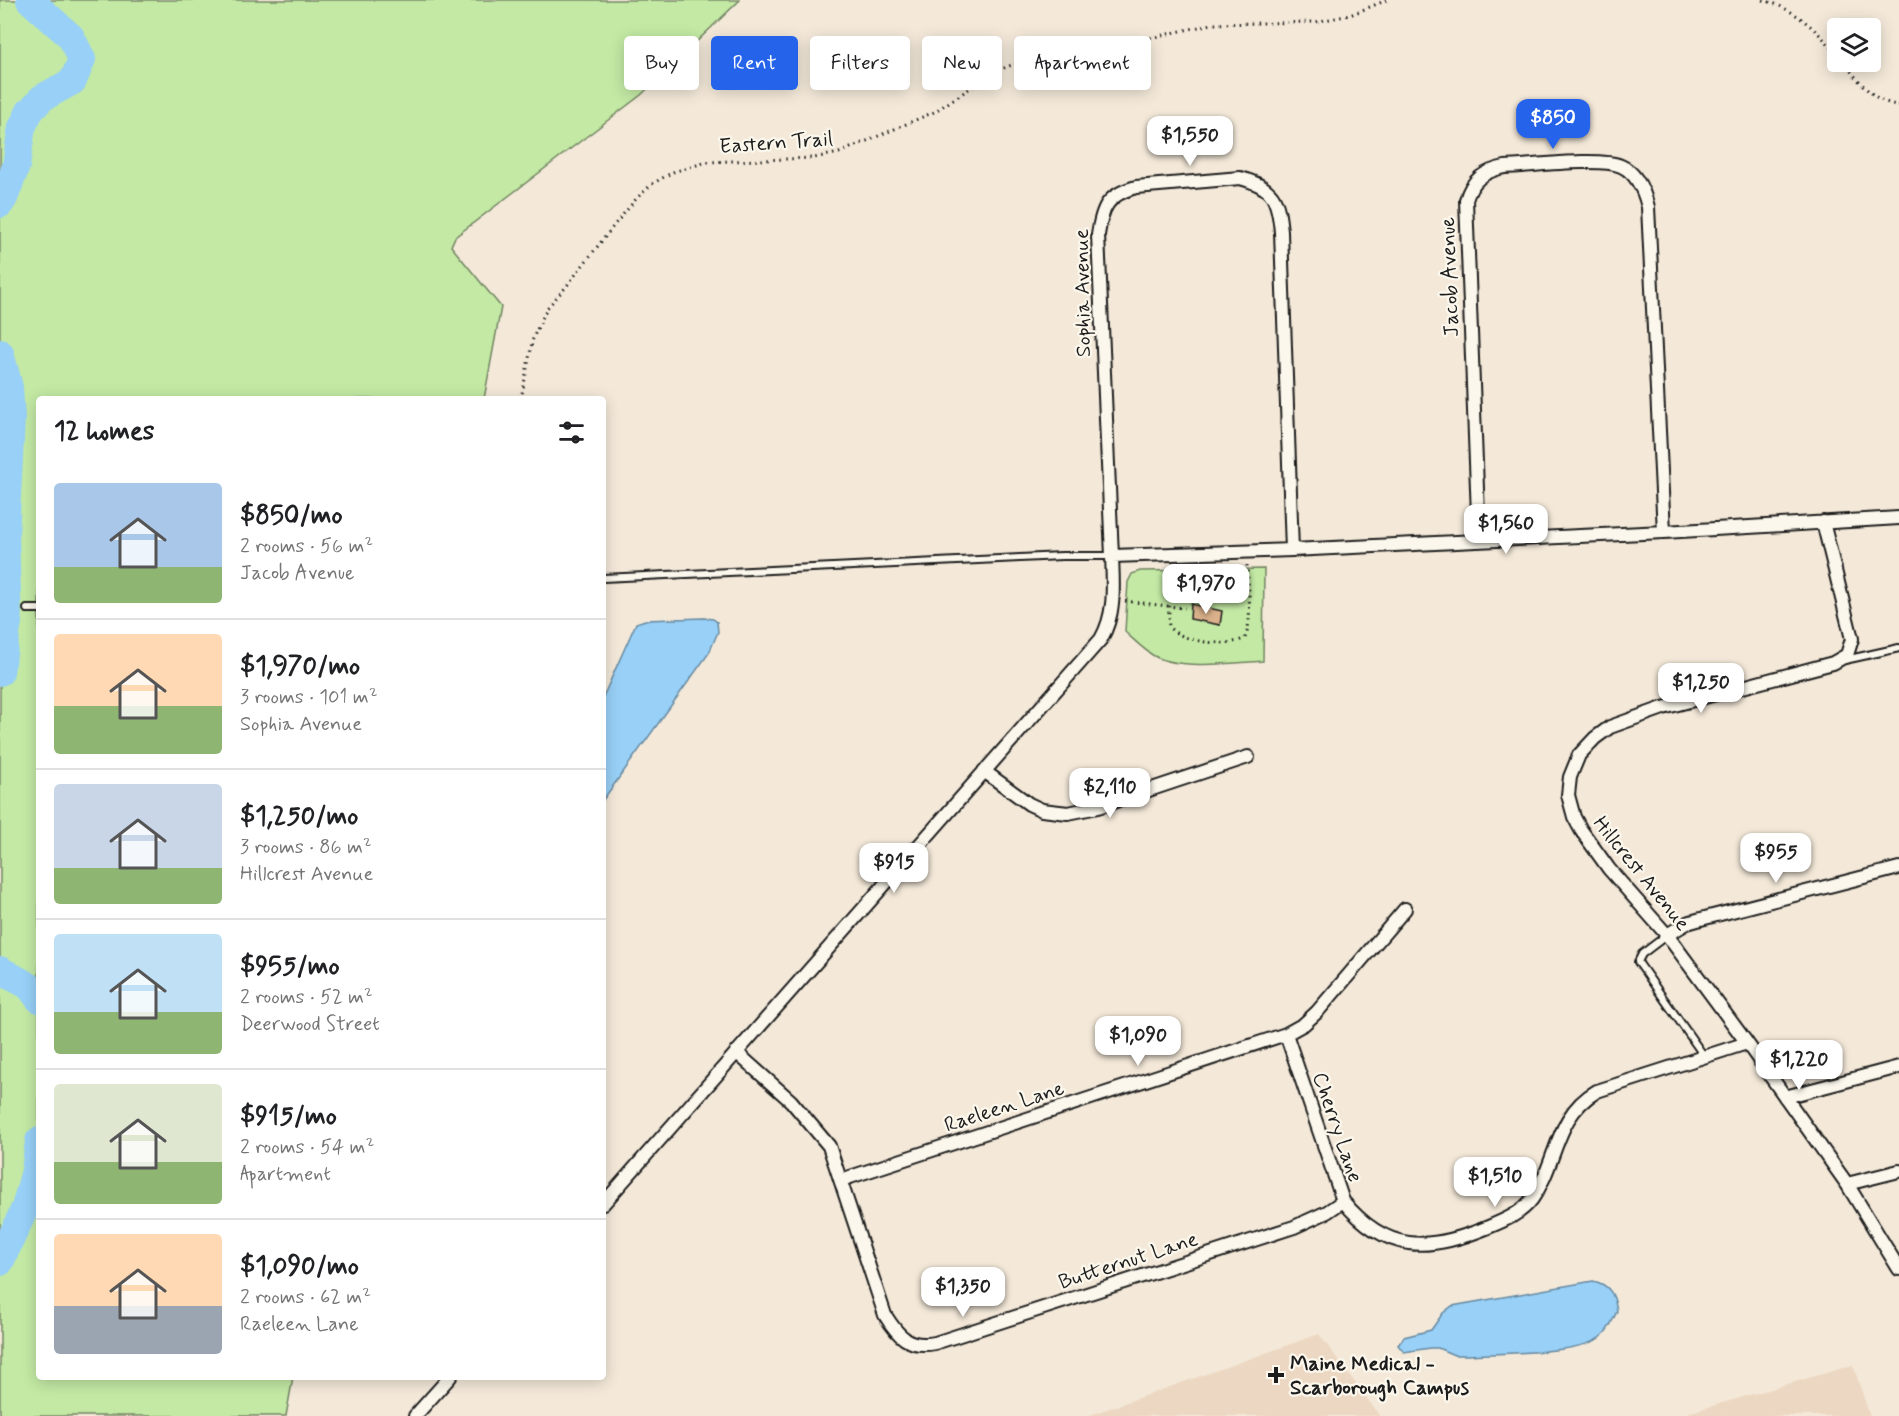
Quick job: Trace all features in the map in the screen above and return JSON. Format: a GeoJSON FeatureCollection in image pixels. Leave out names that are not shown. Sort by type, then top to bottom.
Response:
{"type":"FeatureCollection","features":[{"type":"Feature","properties":{"kind":"street","name":"Jacob Avenue"},"geometry":{"type":"LineString","coordinates":[[1479,541],[1466,200],[1477,179],[1493,170],[1505,167],[1600,162],[1612,163],[1630,172],[1642,187],[1648,207],[1664,532]]}},
{"type":"Feature","properties":{"kind":"street","name":"Sophia Avenue"},"geometry":{"type":"LineString","coordinates":[[606,1201],[1101,639],[1112,614],[1113,599],[1098,235],[1104,209],[1114,195],[1136,187],[1240,178],[1264,187],[1273,195],[1279,214],[1292,550]]}},
{"type":"Feature","properties":{"kind":"street"},"geometry":{"type":"LineString","coordinates":[[1112,556],[1292,550],[1899,519]]}},
{"type":"Feature","properties":{"kind":"street"},"geometry":{"type":"LineString","coordinates":[[1823,522],[1852,639],[1847,655],[1833,663]]}},
{"type":"Feature","properties":{"kind":"street","name":"Hillcrest Avenue"},"geometry":{"type":"LineString","coordinates":[[1833,663],[1663,708],[1610,727],[1595,738],[1580,755],[1574,765],[1568,788],[1574,817],[1581,830],[1609,869],[1666,935],[1747,1043],[1847,1184],[1899,1269]]}},
{"type":"Feature","properties":{"kind":"street"},"geometry":{"type":"LineString","coordinates":[[984,771],[1029,804],[1042,810],[1068,813],[1098,807],[1248,757]]}},
{"type":"Feature","properties":{"kind":"street"},"geometry":{"type":"LineString","coordinates":[[1666,935],[1687,923],[1899,868]]}},
{"type":"Feature","properties":{"kind":"street","name":"Raeleen Lane"},"geometry":{"type":"LineString","coordinates":[[841,1180],[1287,1035],[1317,1012],[1406,909]]}},
{"type":"Feature","properties":{"kind":"street","name":"Cherry Lane"},"geometry":{"type":"LineString","coordinates":[[1287,1035],[1343,1201],[1353,1213],[1380,1232],[1396,1240],[1415,1245],[1433,1244],[1481,1230],[1513,1216],[1531,1201],[1547,1170],[1563,1126],[1586,1098],[1597,1091],[1747,1043]]}},
{"type":"Feature","properties":{"kind":"street","name":"Butternut Lane"},"geometry":{"type":"LineString","coordinates":[[736,1052],[791,1101],[829,1146],[885,1315],[900,1336],[924,1346],[1294,1227],[1319,1216],[1343,1201]]}},
{"type":"Feature","properties":{"kind":"street"},"geometry":{"type":"LineString","coordinates":[[1785,1097],[1899,1067]]}},
{"type":"Feature","properties":{"kind":"street"},"geometry":{"type":"LineString","coordinates":[[1847,1184],[1899,1171]]}},
{"type":"Feature","properties":{"kind":"street"},"geometry":{"type":"LineString","coordinates":[[415,1416],[447,1380]]}},
{"type":"Feature","properties":{"kind":"lane"},"geometry":{"type":"LineString","coordinates":[[606,578],[1062,556],[1112,556]]}},
{"type":"Feature","properties":{"kind":"lane"},"geometry":{"type":"LineString","coordinates":[[27,609],[36,609]]}},
{"type":"Feature","properties":{"kind":"lane"},"geometry":{"type":"LineString","coordinates":[[1833,663],[1899,648]]}},
{"type":"Feature","properties":{"kind":"lane"},"geometry":{"type":"LineString","coordinates":[[1666,935],[1642,954],[1638,962],[1705,1057]]}},
{"type":"Feature","properties":{"kind":"path","name":"Eastern Trail"},"geometry":{"type":"LineString","coordinates":[[522,396],[533,338],[547,308],[637,198],[652,184],[673,172],[707,162],[814,158],[839,153],[934,112],[987,77],[1006,67],[1030,59],[1150,38],[1212,24],[1315,22],[1356,13],[1387,0]]}},
{"type":"Feature","properties":{"kind":"path"},"geometry":{"type":"LineString","coordinates":[[1763,0],[1782,7],[1807,22],[1827,43]]}},
{"type":"Feature","properties":{"kind":"path"},"geometry":{"type":"LineString","coordinates":[[1852,72],[1873,95],[1883,102],[1899,105]]}},
{"type":"Feature","properties":{"kind":"path"},"geometry":{"type":"LineString","coordinates":[[1247,552],[1248,595],[1248,630],[1245,638],[1232,643],[1200,640],[1168,627],[1172,590],[1181,584],[1209,586],[1248,595]]}},
{"type":"Feature","properties":{"kind":"path"},"geometry":{"type":"LineString","coordinates":[[1113,599],[1185,608]]}},
{"type":"Feature","properties":{"kind":"shaded area","name":"Maine Medical - Scarborough Campus"},"geometry":{"type":"Polygon","coordinates":[[[1319,1334],[1380,1416],[1087,1416],[1319,1334]]]}},
{"type":"Feature","properties":{"kind":"shaded area"},"geometry":{"type":"Polygon","coordinates":[[[1853,1365],[1870,1416],[1677,1416],[1853,1365]]]}},
{"type":"Feature","properties":{"kind":"green space"},"geometry":{"type":"Polygon","coordinates":[[[0,0],[740,0],[699,39],[699,36],[624,36],[624,90],[646,90],[455,237],[451,246],[501,307],[485,396],[36,396],[36,1380],[292,1380],[286,1416],[0,1416],[0,0]]]}},
{"type":"Feature","properties":{"kind":"green space"},"geometry":{"type":"Polygon","coordinates":[[[1264,569],[1263,661],[1208,665],[1178,663],[1150,654],[1125,632],[1128,582],[1132,574],[1140,571],[1264,569]]]}},
{"type":"Feature","properties":{"kind":"water"},"geometry":{"type":"Polygon","coordinates":[[[713,619],[717,622],[718,632],[709,653],[606,796],[606,690],[636,623],[645,620],[713,619]]]}},
{"type":"Feature","properties":{"kind":"water"},"geometry":{"type":"Polygon","coordinates":[[[1593,1281],[1599,1282],[1610,1291],[1617,1311],[1605,1333],[1589,1343],[1556,1350],[1469,1355],[1454,1355],[1438,1348],[1404,1352],[1398,1345],[1404,1337],[1431,1330],[1443,1313],[1452,1306],[1593,1281]]]}},
{"type":"Feature","properties":{"kind":"building"},"geometry":{"type":"Polygon","coordinates":[[[1191,604],[1222,611],[1220,625],[1190,619],[1191,604]]]}},
{"type":"Feature","properties":{"kind":"waterway"},"geometry":{"type":"LineString","coordinates":[[0,204],[16,166],[22,127],[30,111],[42,98],[73,81],[82,59],[71,37],[30,0]]}},
{"type":"Feature","properties":{"kind":"waterway"},"geometry":{"type":"LineString","coordinates":[[0,353],[9,387],[11,419],[5,535],[8,622],[0,672]]}},
{"type":"Feature","properties":{"kind":"waterway"},"geometry":{"type":"LineString","coordinates":[[0,970],[29,986],[36,995]]}},
{"type":"Feature","properties":{"kind":"waterway"},"geometry":{"type":"LineString","coordinates":[[0,1262],[25,1208],[36,1164]]}},
{"type":"Feature","properties":{"kind":"place","name":"Maine Medical - Scarborough Campus"},"geometry":{"type":"Point","coordinates":[1276,1375]}}]}
